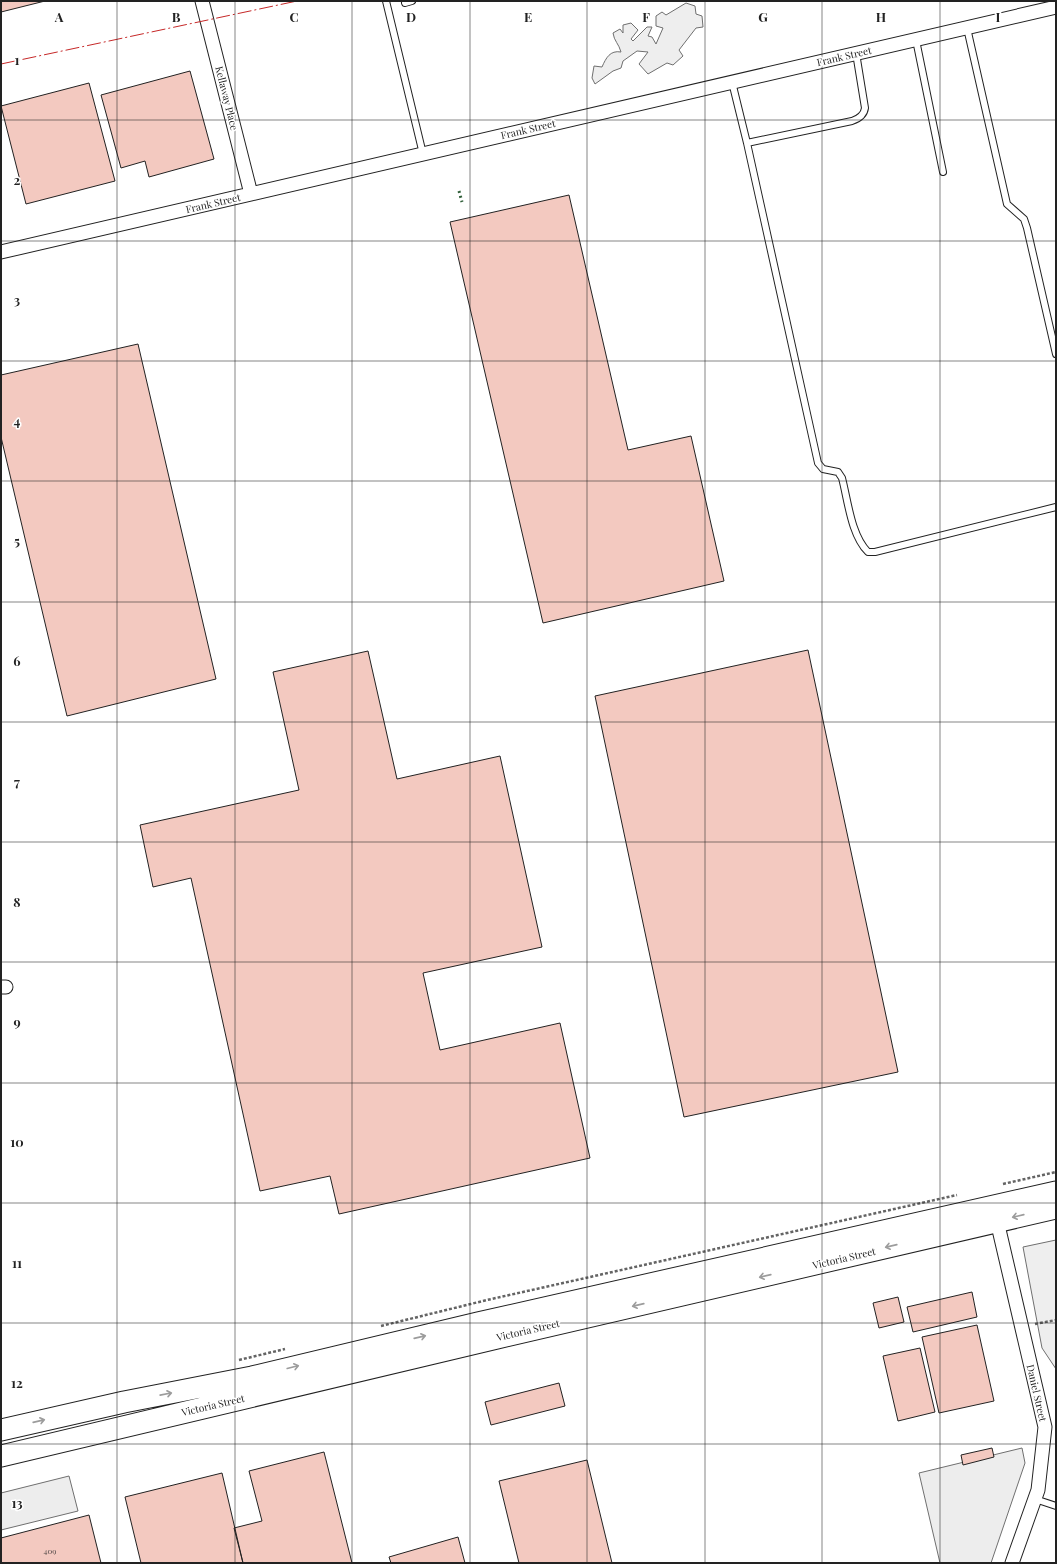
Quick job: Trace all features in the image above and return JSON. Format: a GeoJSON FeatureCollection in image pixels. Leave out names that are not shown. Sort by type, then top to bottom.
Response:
{"type":"FeatureCollection","features":[{"type":"Feature","properties":{"kind":"main road","name":"Victoria Street"},"geometry":{"type":"LineString","coordinates":[[1,1430],[124,1402],[252,1377],[478,1323],[1056,1192]]}},
{"type":"Feature","properties":{"kind":"main road","name":"Victoria Street"},"geometry":{"type":"LineString","coordinates":[[1,1456],[1056,1208]]}},
{"type":"Feature","properties":{"kind":"street","name":"Kellaway Place"},"geometry":{"type":"LineString","coordinates":[[202,1],[251,194]]}},
{"type":"Feature","properties":{"kind":"street","name":"Frank Street"},"geometry":{"type":"LineString","coordinates":[[1,252],[1056,7]]}},
{"type":"Feature","properties":{"kind":"street","name":"Daniel Street"},"geometry":{"type":"LineString","coordinates":[[997,1221],[1045,1427],[1038,1490],[1012,1563]]}},
{"type":"Feature","properties":{"kind":"lane"},"geometry":{"type":"LineString","coordinates":[[386,1],[422,154]]}},
{"type":"Feature","properties":{"kind":"lane"},"geometry":{"type":"LineString","coordinates":[[405,3],[412,1]]}},
{"type":"Feature","properties":{"kind":"lane"},"geometry":{"type":"LineString","coordinates":[[967,28],[1007,204],[1024,219],[1028,228],[1056,354]]}},
{"type":"Feature","properties":{"kind":"lane"},"geometry":{"type":"LineString","coordinates":[[916,40],[944,172]]}},
{"type":"Feature","properties":{"kind":"lane"},"geometry":{"type":"LineString","coordinates":[[747,143],[852,121],[860,117],[865,108],[856,53]]}},
{"type":"Feature","properties":{"kind":"lane"},"geometry":{"type":"LineString","coordinates":[[732,82],[747,143],[818,463],[823,469],[838,472],[842,478],[855,530],[862,546],[868,552],[875,552],[1056,507]]}},
{"type":"Feature","properties":{"kind":"lane"},"geometry":{"type":"LineString","coordinates":[[1035,1499],[1056,1506]]}},
{"type":"Feature","properties":{"kind":"path"},"geometry":{"type":"LineString","coordinates":[[1021,1326],[1056,1320]]}},
{"type":"Feature","properties":{"kind":"shaded area"},"geometry":{"type":"Polygon","coordinates":[[[686,3],[695,6],[696,14],[702,16],[703,27],[696,28],[679,50],[683,56],[673,65],[667,63],[648,74],[639,64],[648,52],[637,51],[623,61],[621,68],[613,71],[595,84],[592,78],[594,66],[602,67],[611,53],[621,52],[613,33],[620,29],[623,33],[623,25],[631,23],[638,30],[631,39],[633,41],[647,27],[652,27],[648,36],[652,37],[656,44],[663,28],[656,26],[656,16],[662,12],[666,15],[686,3]]]}},
{"type":"Feature","properties":{"kind":"shaded area"},"geometry":{"type":"Polygon","coordinates":[[[1056,1240],[1056,1369],[1042,1348],[1023,1247],[1056,1240]]]}},
{"type":"Feature","properties":{"kind":"shaded area"},"geometry":{"type":"Polygon","coordinates":[[[1022,1448],[1025,1463],[991,1563],[940,1563],[919,1473],[1022,1448]]]}},
{"type":"Feature","properties":{"kind":"shaded area"},"geometry":{"type":"Polygon","coordinates":[[[69,1476],[78,1511],[1,1530],[1,1493],[69,1476]]]}},
{"type":"Feature","properties":{"kind":"building"},"geometry":{"type":"Polygon","coordinates":[[[1,1],[45,1],[1,12],[1,1]]]}},
{"type":"Feature","properties":{"kind":"building"},"geometry":{"type":"Polygon","coordinates":[[[190,71],[214,159],[149,177],[145,161],[121,168],[101,95],[190,71]]]}},
{"type":"Feature","properties":{"kind":"building"},"geometry":{"type":"Polygon","coordinates":[[[89,83],[115,181],[26,204],[1,106],[89,83]]]}},
{"type":"Feature","properties":{"kind":"building"},"geometry":{"type":"Polygon","coordinates":[[[569,195],[628,450],[691,436],[724,581],[543,623],[450,222],[569,195]]]}},
{"type":"Feature","properties":{"kind":"building"},"geometry":{"type":"Polygon","coordinates":[[[138,344],[216,679],[67,716],[1,437],[1,375],[138,344]]]}},
{"type":"Feature","properties":{"kind":"building"},"geometry":{"type":"Polygon","coordinates":[[[808,650],[898,1072],[684,1117],[595,696],[808,650]]]}},
{"type":"Feature","properties":{"kind":"building"},"geometry":{"type":"Polygon","coordinates":[[[368,651],[397,779],[500,756],[542,947],[423,973],[440,1050],[560,1023],[590,1158],[339,1214],[330,1176],[260,1191],[191,878],[153,887],[140,825],[299,790],[273,672],[368,651]]]}},
{"type":"Feature","properties":{"kind":"building"},"geometry":{"type":"Polygon","coordinates":[[[972,1292],[977,1317],[913,1332],[907,1307],[972,1292]]]}},
{"type":"Feature","properties":{"kind":"building"},"geometry":{"type":"Polygon","coordinates":[[[898,1297],[904,1322],[879,1328],[873,1303],[898,1297]]]}},
{"type":"Feature","properties":{"kind":"building"},"geometry":{"type":"Polygon","coordinates":[[[977,1325],[994,1401],[939,1413],[922,1337],[977,1325]]]}},
{"type":"Feature","properties":{"kind":"building"},"geometry":{"type":"Polygon","coordinates":[[[920,1348],[935,1412],[898,1421],[883,1356],[920,1348]]]}},
{"type":"Feature","properties":{"kind":"building"},"geometry":{"type":"Polygon","coordinates":[[[559,1383],[565,1406],[491,1425],[485,1402],[559,1383]]]}},
{"type":"Feature","properties":{"kind":"building"},"geometry":{"type":"Polygon","coordinates":[[[992,1448],[994,1457],[963,1465],[961,1455],[992,1448]]]}},
{"type":"Feature","properties":{"kind":"building"},"geometry":{"type":"Polygon","coordinates":[[[324,1452],[352,1563],[243,1563],[234,1528],[262,1521],[249,1471],[324,1452]]]}},
{"type":"Feature","properties":{"kind":"building"},"geometry":{"type":"Polygon","coordinates":[[[587,1460],[612,1563],[519,1563],[499,1481],[587,1460]]]}},
{"type":"Feature","properties":{"kind":"building"},"geometry":{"type":"Polygon","coordinates":[[[222,1473],[243,1563],[141,1563],[125,1497],[222,1473]]]}},
{"type":"Feature","properties":{"kind":"building"},"geometry":{"type":"Polygon","coordinates":[[[89,1515],[101,1563],[1,1563],[1,1538],[89,1515]]]}},
{"type":"Feature","properties":{"kind":"building"},"geometry":{"type":"Polygon","coordinates":[[[458,1537],[465,1563],[391,1563],[389,1557],[458,1537]]]}},
{"type":"Feature","properties":{"kind":"hedge"},"geometry":{"type":"LineString","coordinates":[[459,191],[462,202]]}},
{"type":"Feature","properties":{"kind":"power"},"geometry":{"type":"LineString","coordinates":[[1,64],[297,1]]}}]}
